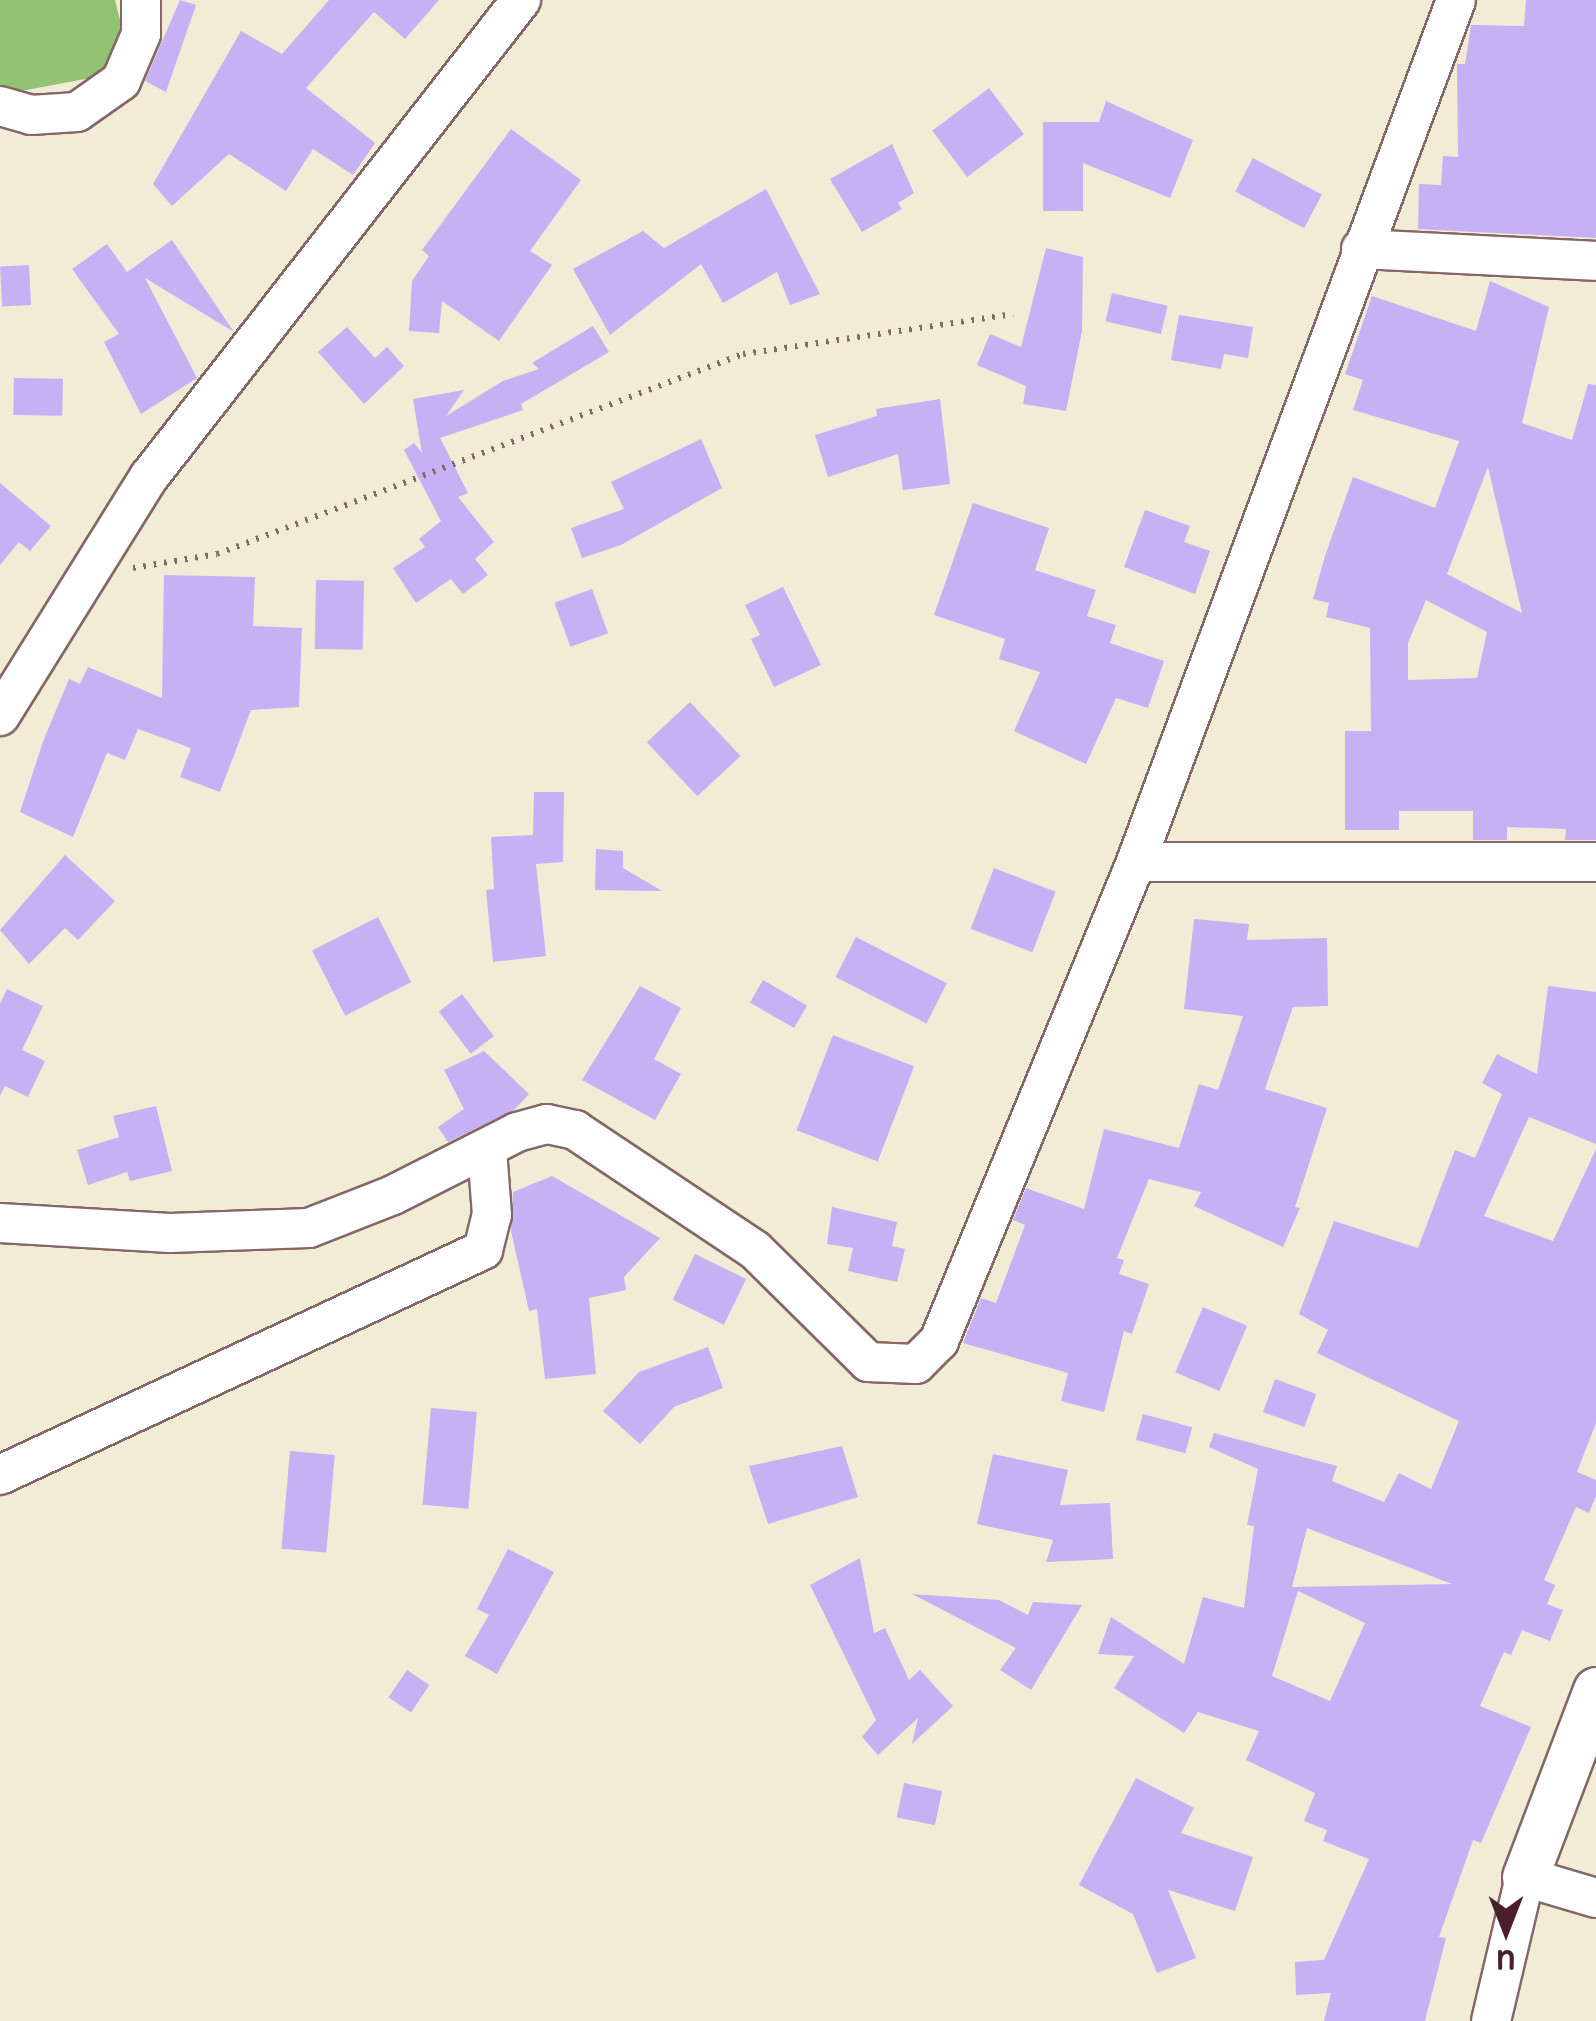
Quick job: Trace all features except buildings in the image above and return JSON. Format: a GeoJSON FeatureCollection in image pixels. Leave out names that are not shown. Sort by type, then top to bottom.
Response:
{"type":"FeatureCollection","features":[{"type":"Feature","properties":{"kind":"street"},"geometry":{"type":"LineString","coordinates":[[0,106],[32,116],[76,112],[120,81],[142,34],[142,0]]}},
{"type":"Feature","properties":{"kind":"street"},"geometry":{"type":"LineString","coordinates":[[0,716],[148,477],[521,0]]}},
{"type":"Feature","properties":{"kind":"street"},"geometry":{"type":"LineString","coordinates":[[0,1223],[220,1234],[309,1228],[487,1150],[516,1132],[547,1124],[575,1130],[754,1250],[868,1362],[916,1364],[939,1341],[1136,862],[1456,0]]}},
{"type":"Feature","properties":{"kind":"street"},"geometry":{"type":"LineString","coordinates":[[1361,249],[1596,261]]}},
{"type":"Feature","properties":{"kind":"street"},"geometry":{"type":"LineString","coordinates":[[1136,862],[1596,862]]}},
{"type":"Feature","properties":{"kind":"street"},"geometry":{"type":"LineString","coordinates":[[0,1476],[483,1250],[492,1215],[487,1150]]}},
{"type":"Feature","properties":{"kind":"street"},"geometry":{"type":"LineString","coordinates":[[1491,2021],[1525,1876],[1596,1690]]}},
{"type":"Feature","properties":{"kind":"street"},"geometry":{"type":"LineString","coordinates":[[1525,1876],[1596,1898]]}},
{"type":"Feature","properties":{"kind":"path"},"geometry":{"type":"LineString","coordinates":[[88,575],[217,554],[742,354],[1012,314]]}},
{"type":"Feature","properties":{"kind":"green space"},"geometry":{"type":"Polygon","coordinates":[[[0,0],[115,0],[122,28],[101,76],[16,92],[0,87],[0,0]]]}}]}
